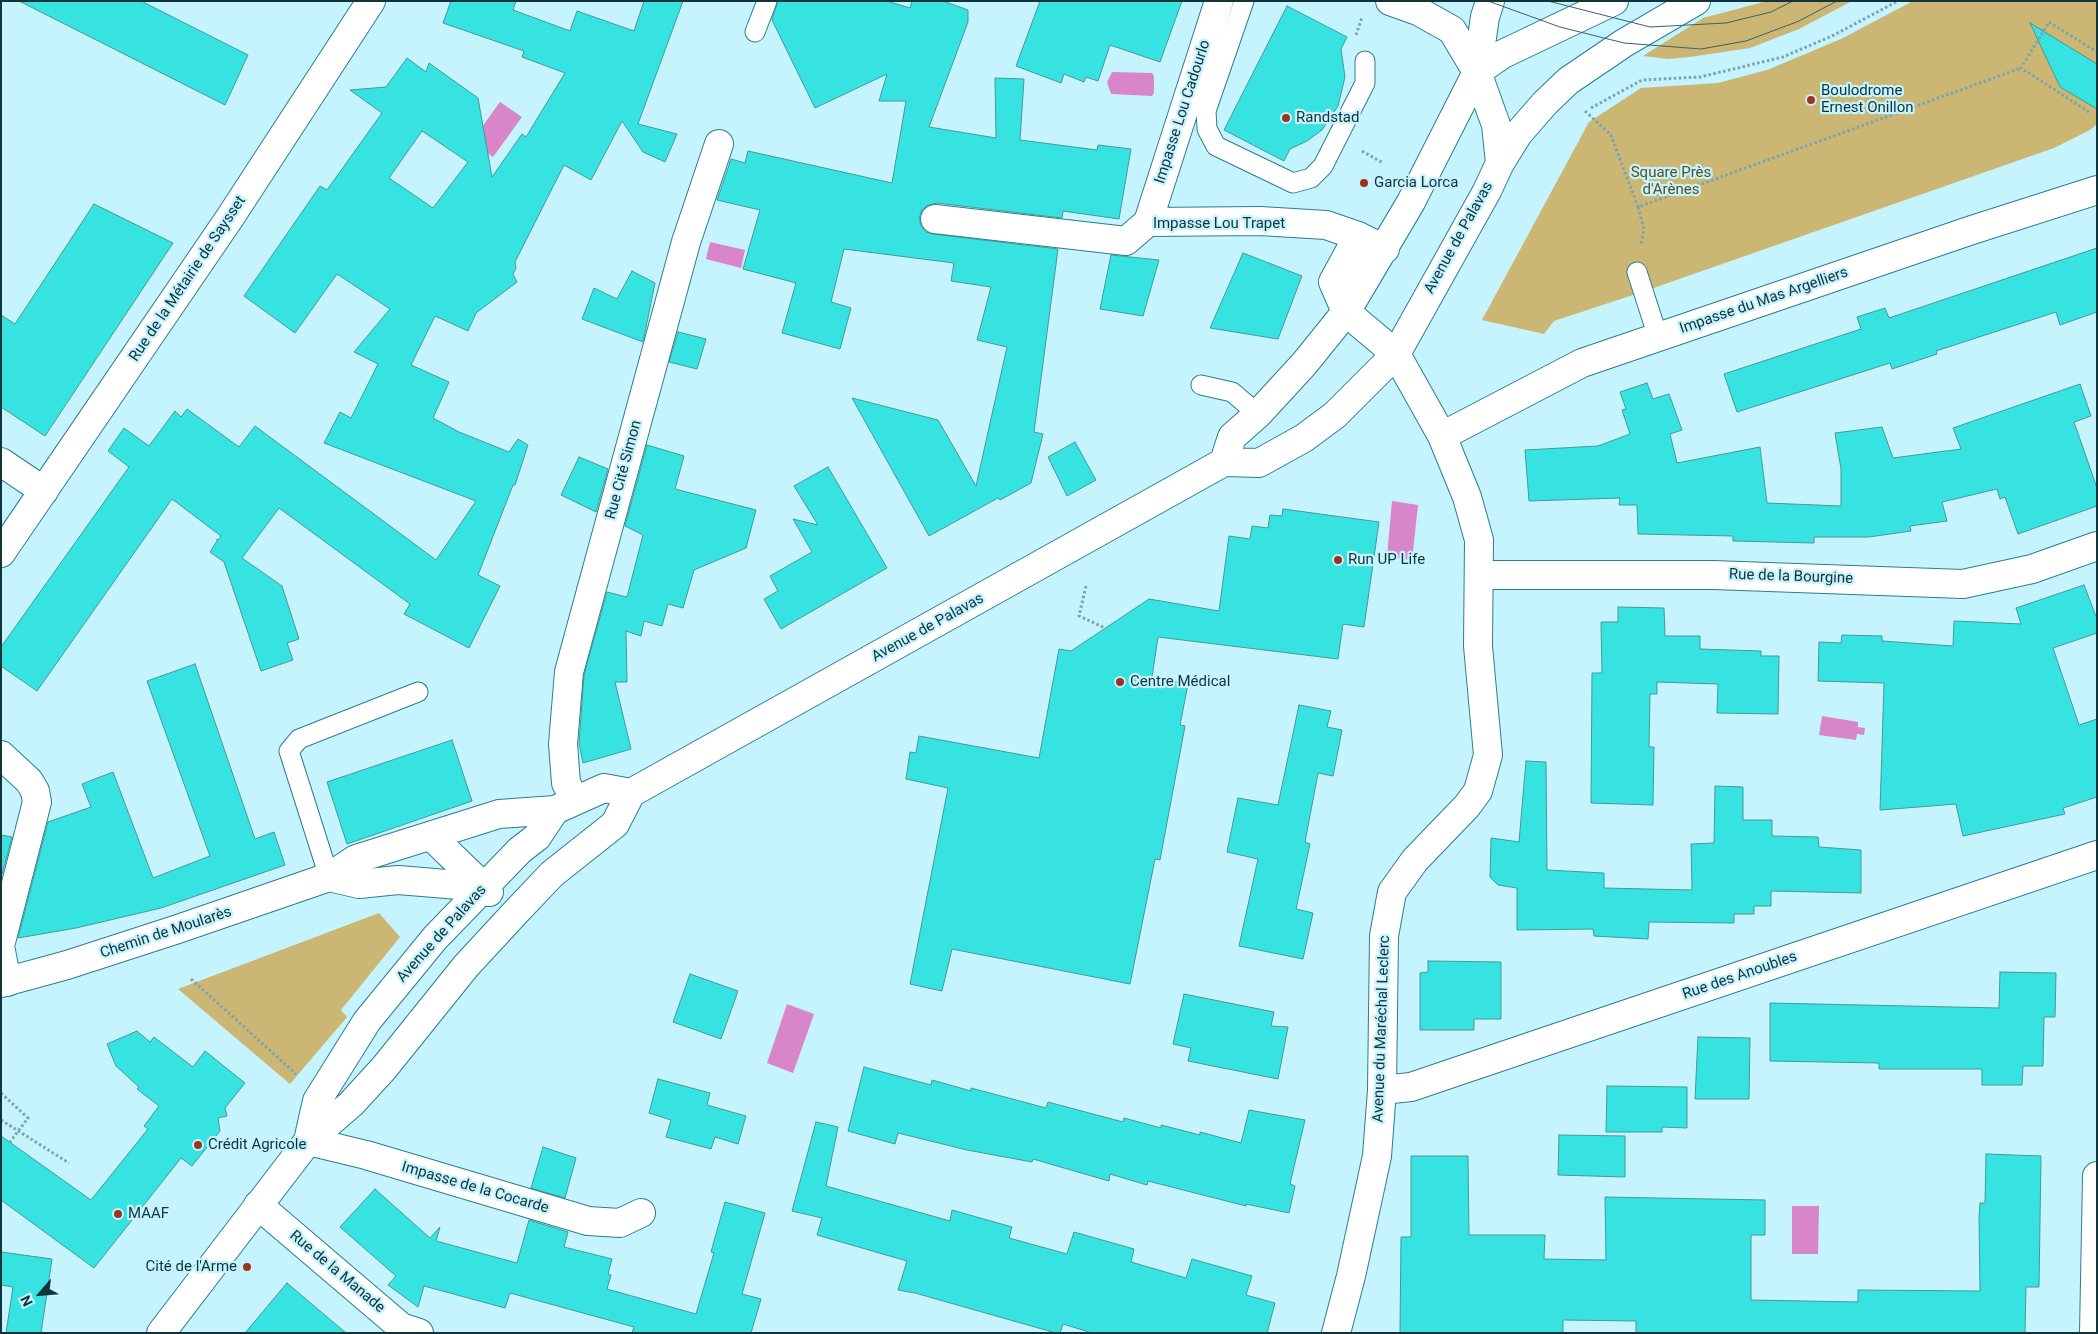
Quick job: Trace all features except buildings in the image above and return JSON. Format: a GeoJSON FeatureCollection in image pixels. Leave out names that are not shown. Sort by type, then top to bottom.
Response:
{"type":"FeatureCollection","features":[{"type":"Feature","properties":{"kind":"street","name":"Rue de la Métairie de Saysset"},"geometry":{"type":"LineString","coordinates":[[1,553],[232,216],[371,1]]}},
{"type":"Feature","properties":{"kind":"street","name":"Impasse Lou Cadourlo"},"geometry":{"type":"LineString","coordinates":[[1148,222],[1219,1]]}},
{"type":"Feature","properties":{"kind":"street"},"geometry":{"type":"LineString","coordinates":[[1390,1],[1418,11],[1452,30],[1477,72],[1496,125],[1500,163]]}},
{"type":"Feature","properties":{"kind":"street"},"geometry":{"type":"LineString","coordinates":[[1224,462],[1232,437],[1258,414],[1304,364],[1346,312],[1385,249],[1477,72],[1485,16],[1490,1]]}},
{"type":"Feature","properties":{"kind":"street"},"geometry":{"type":"LineString","coordinates":[[1477,72],[1503,54],[1614,1]]}},
{"type":"Feature","properties":{"kind":"street","name":"Avenue de Palavas"},"geometry":{"type":"LineString","coordinates":[[161,1333],[308,1141],[351,1104],[384,1068],[466,966],[552,874],[615,824],[631,793],[1224,462],[1259,463],[1304,438],[1335,415],[1396,354],[1487,191],[1500,163],[1518,134],[1568,81],[1650,27],[1696,1]]}},
{"type":"Feature","properties":{"kind":"street","name":"Rue Cité Simon"},"geometry":{"type":"LineString","coordinates":[[565,805],[566,783],[563,744],[569,672],[686,242],[719,144]]}},
{"type":"Feature","properties":{"kind":"street","name":"Impasse du Mas Argelliers"},"geometry":{"type":"LineString","coordinates":[[1442,436],[1582,363],[2097,190]]}},
{"type":"Feature","properties":{"kind":"street","name":"Impasse Lou Trapet"},"geometry":{"type":"LineString","coordinates":[[935,219],[1126,241],[1148,222],[1260,221],[1326,225],[1358,236]]}},
{"type":"Feature","properties":{"kind":"street"},"geometry":{"type":"LineString","coordinates":[[1385,249],[1358,236],[1333,282],[1346,312],[1396,354]]}},
{"type":"Feature","properties":{"kind":"street","name":"Avenue du Maréchal Leclerc"},"geometry":{"type":"LineString","coordinates":[[1336,1333],[1351,1276],[1377,1156],[1382,1090],[1384,936],[1392,892],[1415,860],[1467,806],[1478,791],[1488,755],[1478,646],[1480,575],[1479,540],[1476,525],[1467,497],[1442,436],[1396,354]]}},
{"type":"Feature","properties":{"kind":"street"},"geometry":{"type":"LineString","coordinates":[[1,462],[44,491]]}},
{"type":"Feature","properties":{"kind":"street","name":"Rue de la Bourgine"},"geometry":{"type":"LineString","coordinates":[[1480,575],[1713,574],[1963,584],[2032,569],[2097,546]]}},
{"type":"Feature","properties":{"kind":"street"},"geometry":{"type":"LineString","coordinates":[[1,755],[29,781],[35,791],[37,802],[1,942]]}},
{"type":"Feature","properties":{"kind":"street"},"geometry":{"type":"LineString","coordinates":[[565,805],[604,788],[631,793]]}},
{"type":"Feature","properties":{"kind":"street","name":"Avenue de Palavas"},"geometry":{"type":"LineString","coordinates":[[308,1141],[317,1101],[367,1021],[424,951],[483,887],[520,850],[537,837],[565,805]]}},
{"type":"Feature","properties":{"kind":"street","name":"Chemin de Moularès"},"geometry":{"type":"LineString","coordinates":[[4,982],[160,935],[329,878],[356,859],[499,814],[565,805]]}},
{"type":"Feature","properties":{"kind":"street"},"geometry":{"type":"LineString","coordinates":[[430,836],[483,887],[515,913]]}},
{"type":"Feature","properties":{"kind":"street","name":"Rue des Anoubles"},"geometry":{"type":"LineString","coordinates":[[1382,1090],[1411,1087],[2097,856]]}},
{"type":"Feature","properties":{"kind":"street","name":"Chemin de Moularès"},"geometry":{"type":"LineString","coordinates":[[329,878],[360,884],[398,880],[483,887]]}},
{"type":"Feature","properties":{"kind":"street"},"geometry":{"type":"LineString","coordinates":[[1,951],[4,982]]}},
{"type":"Feature","properties":{"kind":"street","name":"Impasse de la Cocarde"},"geometry":{"type":"LineString","coordinates":[[308,1141],[366,1155],[588,1221],[620,1224],[642,1213]]}},
{"type":"Feature","properties":{"kind":"street"},"geometry":{"type":"LineString","coordinates":[[2094,1333],[2097,1176]]}},
{"type":"Feature","properties":{"kind":"street","name":"Rue de la Manade"},"geometry":{"type":"LineString","coordinates":[[258,1205],[407,1331]]}},
{"type":"Feature","properties":{"kind":"lane"},"geometry":{"type":"LineString","coordinates":[[756,32],[767,1]]}},
{"type":"Feature","properties":{"kind":"lane"},"geometry":{"type":"LineString","coordinates":[[1244,1],[1206,111],[1207,129],[1216,146],[1293,183],[1311,178],[1327,160],[1365,83],[1365,61]]}},
{"type":"Feature","properties":{"kind":"lane"},"geometry":{"type":"LineString","coordinates":[[1637,272],[1658,337]]}},
{"type":"Feature","properties":{"kind":"lane"},"geometry":{"type":"LineString","coordinates":[[1201,384],[1232,392],[1258,414]]}},
{"type":"Feature","properties":{"kind":"lane"},"geometry":{"type":"LineString","coordinates":[[329,878],[289,751],[300,739],[418,692]]}},
{"type":"Feature","properties":{"kind":"path"},"geometry":{"type":"LineString","coordinates":[[1637,272],[1644,229],[1638,207],[1611,135],[1585,111],[1642,80],[1700,77],[1783,57],[1834,35],[1898,1]]}},
{"type":"Feature","properties":{"kind":"path"},"geometry":{"type":"LineString","coordinates":[[1356,35],[1361,21]]}},
{"type":"Feature","properties":{"kind":"path"},"geometry":{"type":"LineString","coordinates":[[1638,207],[2021,68],[2050,22],[2097,52]]}},
{"type":"Feature","properties":{"kind":"path"},"geometry":{"type":"LineString","coordinates":[[2021,68],[2089,112]]}},
{"type":"Feature","properties":{"kind":"path"},"geometry":{"type":"LineString","coordinates":[[1362,152],[1384,163]]}},
{"type":"Feature","properties":{"kind":"path"},"geometry":{"type":"LineString","coordinates":[[1086,586],[1079,616],[1106,628]]}},
{"type":"Feature","properties":{"kind":"path"},"geometry":{"type":"LineString","coordinates":[[191,979],[302,1079]]}},
{"type":"Feature","properties":{"kind":"path"},"geometry":{"type":"LineString","coordinates":[[1,1093],[28,1118],[10,1142]]}},
{"type":"Feature","properties":{"kind":"path"},"geometry":{"type":"LineString","coordinates":[[1,1120],[69,1163]]}},
{"type":"Feature","properties":{"kind":"green space"},"geometry":{"type":"Polygon","coordinates":[[[1767,1],[1852,1],[1799,29],[1750,48],[1668,59],[1643,56],[1703,18],[1767,1]]]}},
{"type":"Feature","properties":{"kind":"green space","name":"Square Près d'Arènes"},"geometry":{"type":"Polygon","coordinates":[[[1913,1],[2097,1],[2097,124],[2090,130],[2054,148],[1554,321],[1544,334],[1482,320],[1589,122],[1641,88],[1718,83],[1767,70],[1841,39],[1913,1]]]}},
{"type":"Feature","properties":{"kind":"green space"},"geometry":{"type":"Polygon","coordinates":[[[379,913],[400,937],[341,1010],[347,1017],[290,1084],[178,989],[379,913]]]}},
{"type":"Feature","properties":{"kind":"shaded area"},"geometry":{"type":"Polygon","coordinates":[[[1112,72],[1152,73],[1154,76],[1154,93],[1152,96],[1111,94],[1107,82],[1112,72]]]}},
{"type":"Feature","properties":{"kind":"shaded area"},"geometry":{"type":"Polygon","coordinates":[[[500,102],[522,117],[493,157],[471,142],[500,102]]]}},
{"type":"Feature","properties":{"kind":"shaded area"},"geometry":{"type":"Polygon","coordinates":[[[710,242],[745,250],[741,268],[706,259],[710,242]]]}},
{"type":"Feature","properties":{"kind":"shaded area"},"geometry":{"type":"Polygon","coordinates":[[[1392,501],[1418,505],[1412,560],[1387,557],[1392,501]]]}},
{"type":"Feature","properties":{"kind":"shaded area"},"geometry":{"type":"Polygon","coordinates":[[[1822,716],[1858,722],[1858,727],[1865,728],[1864,735],[1857,734],[1856,740],[1819,735],[1822,716]]]}},
{"type":"Feature","properties":{"kind":"shaded area"},"geometry":{"type":"Polygon","coordinates":[[[787,1004],[814,1014],[793,1073],[767,1063],[787,1004]]]}},
{"type":"Feature","properties":{"kind":"shaded area"},"geometry":{"type":"Polygon","coordinates":[[[1792,1206],[1819,1206],[1818,1254],[1792,1254],[1792,1206]]]}},
{"type":"Feature","properties":{"kind":"tram line"},"geometry":{"type":"LineString","coordinates":[[1488,1],[1560,27],[1624,43],[1701,49],[1746,41],[1799,21],[1837,1]]}},
{"type":"Feature","properties":{"kind":"tram line"},"geometry":{"type":"LineString","coordinates":[[1548,1],[1650,27],[1726,23],[1771,12],[1793,1]]}},
{"type":"Feature","properties":{"kind":"place","name":"Boulodrome Ernest Onillon"},"geometry":{"type":"Point","coordinates":[1811,100]}},
{"type":"Feature","properties":{"kind":"place","name":"Randstad"},"geometry":{"type":"Point","coordinates":[1286,118]}},
{"type":"Feature","properties":{"kind":"place","name":"Garcia Lorca"},"geometry":{"type":"Point","coordinates":[1364,183]}},
{"type":"Feature","properties":{"kind":"place","name":"Run UP Life"},"geometry":{"type":"Point","coordinates":[1338,560]}},
{"type":"Feature","properties":{"kind":"place","name":"Centre Médical"},"geometry":{"type":"Point","coordinates":[1120,682]}},
{"type":"Feature","properties":{"kind":"place","name":"Crédit Agricole"},"geometry":{"type":"Point","coordinates":[198,1145]}},
{"type":"Feature","properties":{"kind":"place","name":"MAAF"},"geometry":{"type":"Point","coordinates":[118,1214]}},
{"type":"Feature","properties":{"kind":"place","name":"Cité de l'Arme"},"geometry":{"type":"Point","coordinates":[247,1267]}}]}
